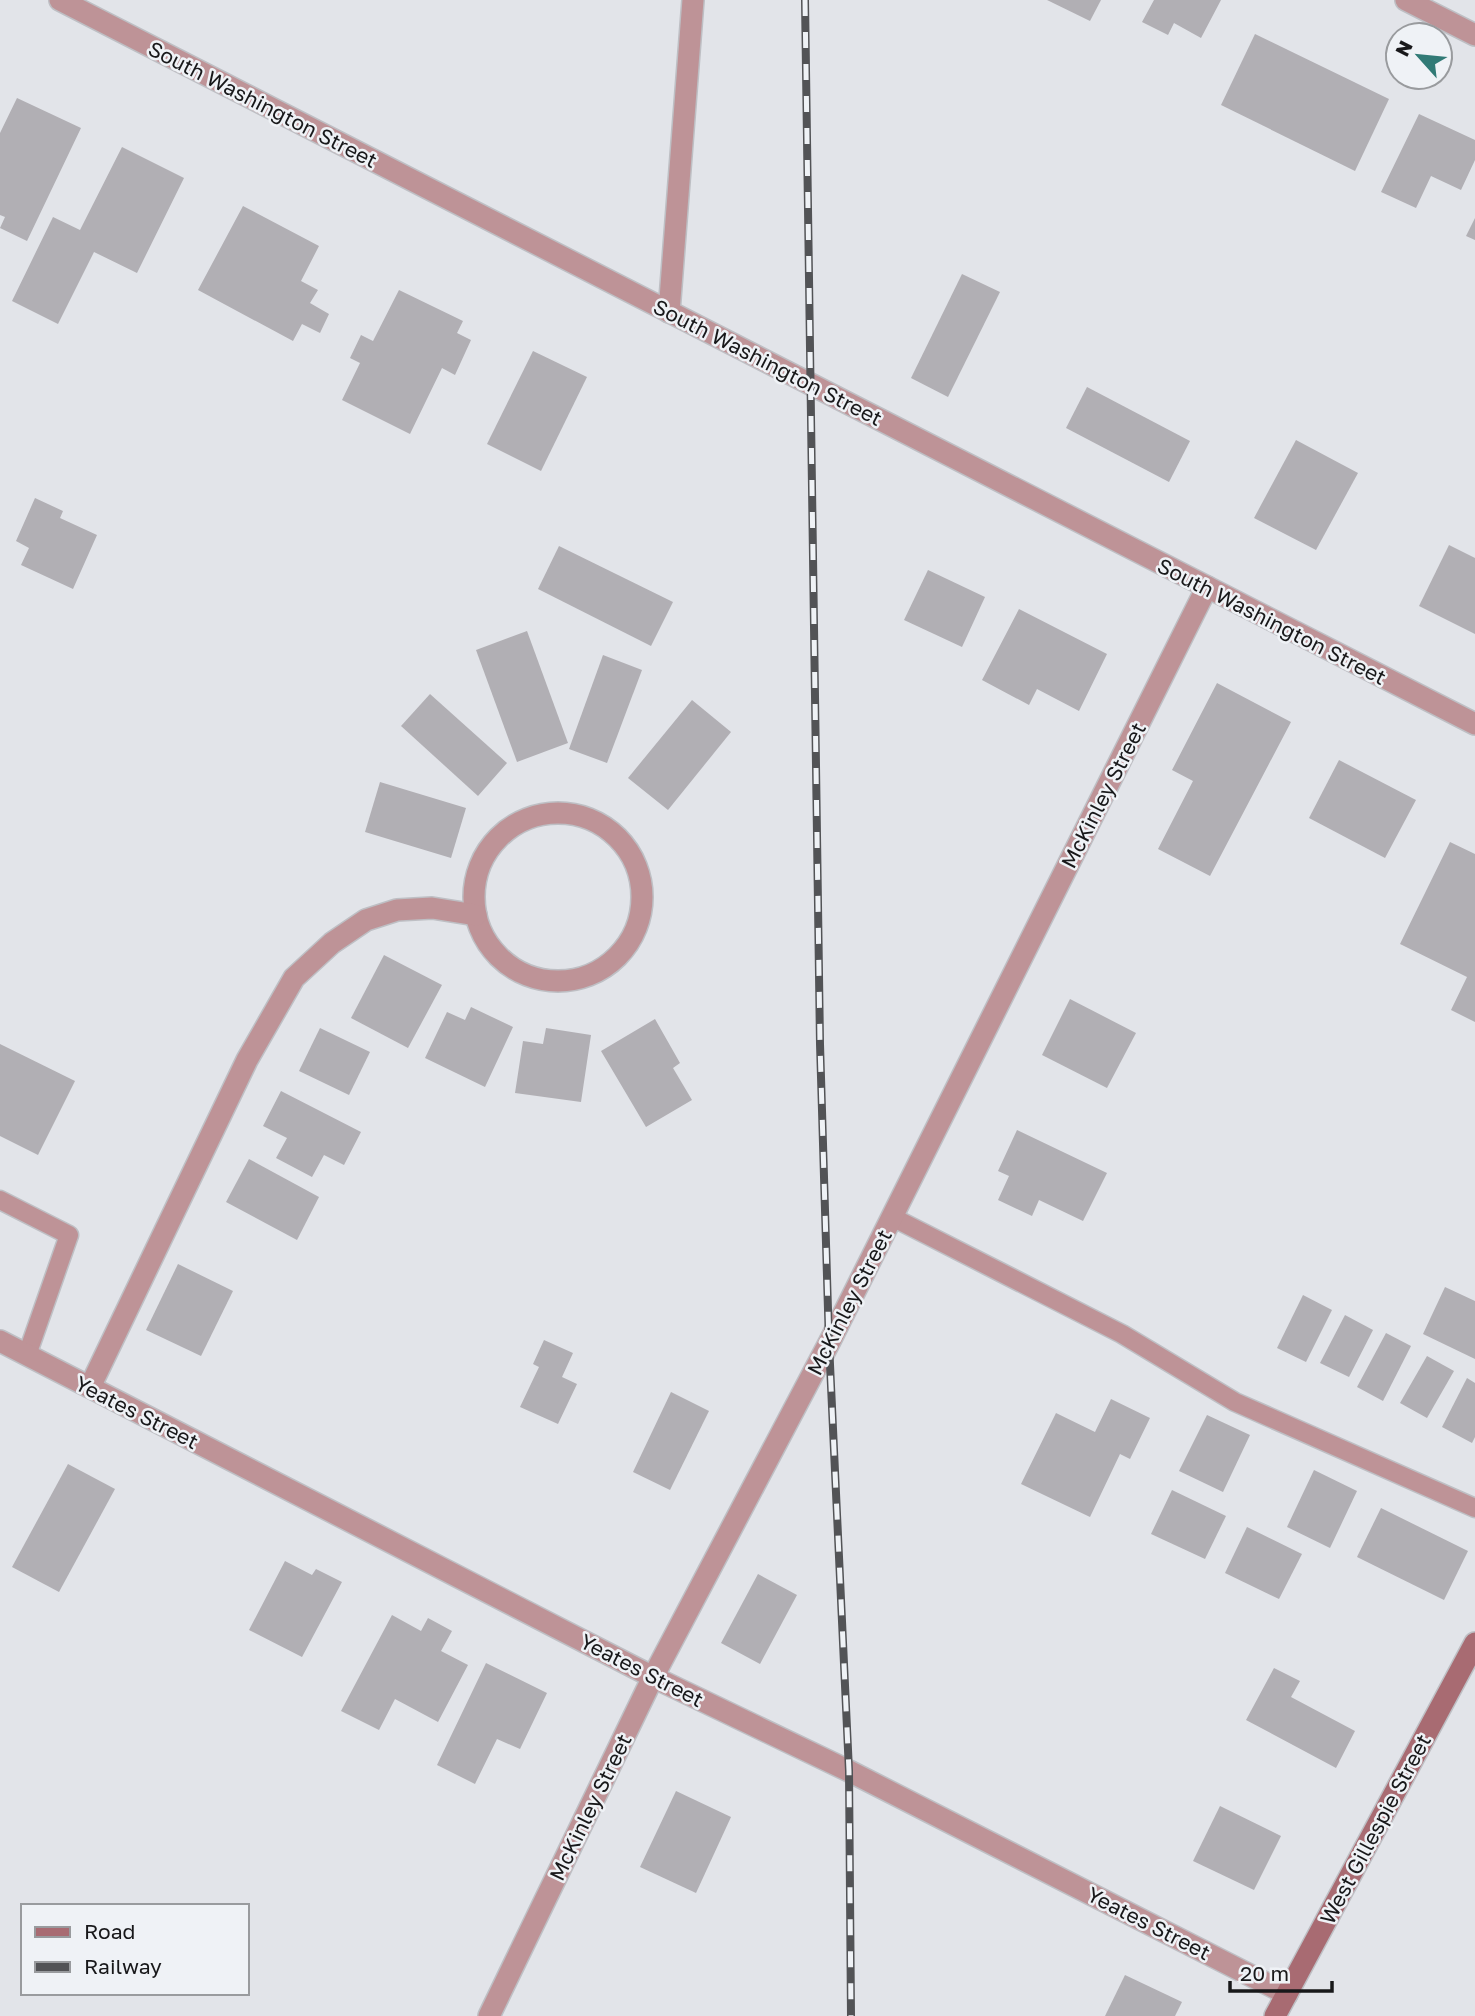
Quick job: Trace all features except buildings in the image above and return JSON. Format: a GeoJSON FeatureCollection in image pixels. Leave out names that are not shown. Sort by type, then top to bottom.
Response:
{"type":"FeatureCollection","features":[{"type":"Feature","properties":{"kind":"street","name":"South Washington Street"},"geometry":{"type":"LineString","coordinates":[[60,0],[1475,724]]}},
{"type":"Feature","properties":{"kind":"street"},"geometry":{"type":"LineString","coordinates":[[669,312],[693,0]]}},
{"type":"Feature","properties":{"kind":"street"},"geometry":{"type":"LineString","coordinates":[[1406,0],[1475,35]]}},
{"type":"Feature","properties":{"kind":"street","name":"McKinley Street"},"geometry":{"type":"LineString","coordinates":[[489,2016],[653,1677],[829,1343],[1207,587]]}},
{"type":"Feature","properties":{"kind":"street"},"geometry":{"type":"LineString","coordinates":[[546,813],[574,814],[600,823],[621,841],[636,864],[642,891],[639,919],[633,932],[627,944],[608,964],[583,977],[556,981],[528,976],[504,962],[486,941],[476,915],[474,888],[482,861],[498,838],[520,822],[546,813]]}},
{"type":"Feature","properties":{"kind":"street"},"geometry":{"type":"LineString","coordinates":[[90,1387],[247,1060],[294,978],[332,943],[366,920],[397,910],[432,908],[476,915]]}},
{"type":"Feature","properties":{"kind":"street","name":"Yeates Street"},"geometry":{"type":"LineString","coordinates":[[0,1341],[653,1677],[849,1771],[1287,1994]]}},
{"type":"Feature","properties":{"kind":"street","name":"West Gillespie Street"},"geometry":{"type":"LineString","coordinates":[[1275,2016],[1475,1643]]}},
{"type":"Feature","properties":{"kind":"lane"},"geometry":{"type":"LineString","coordinates":[[0,1200],[69,1235],[27,1355]]}},
{"type":"Feature","properties":{"kind":"lane"},"geometry":{"type":"LineString","coordinates":[[892,1217],[1122,1334],[1235,1402],[1475,1508]]}},
{"type":"Feature","properties":{"kind":"railway"},"geometry":{"type":"LineString","coordinates":[[805,0],[820,1044],[829,1343],[849,1771],[851,2016]]}}]}
